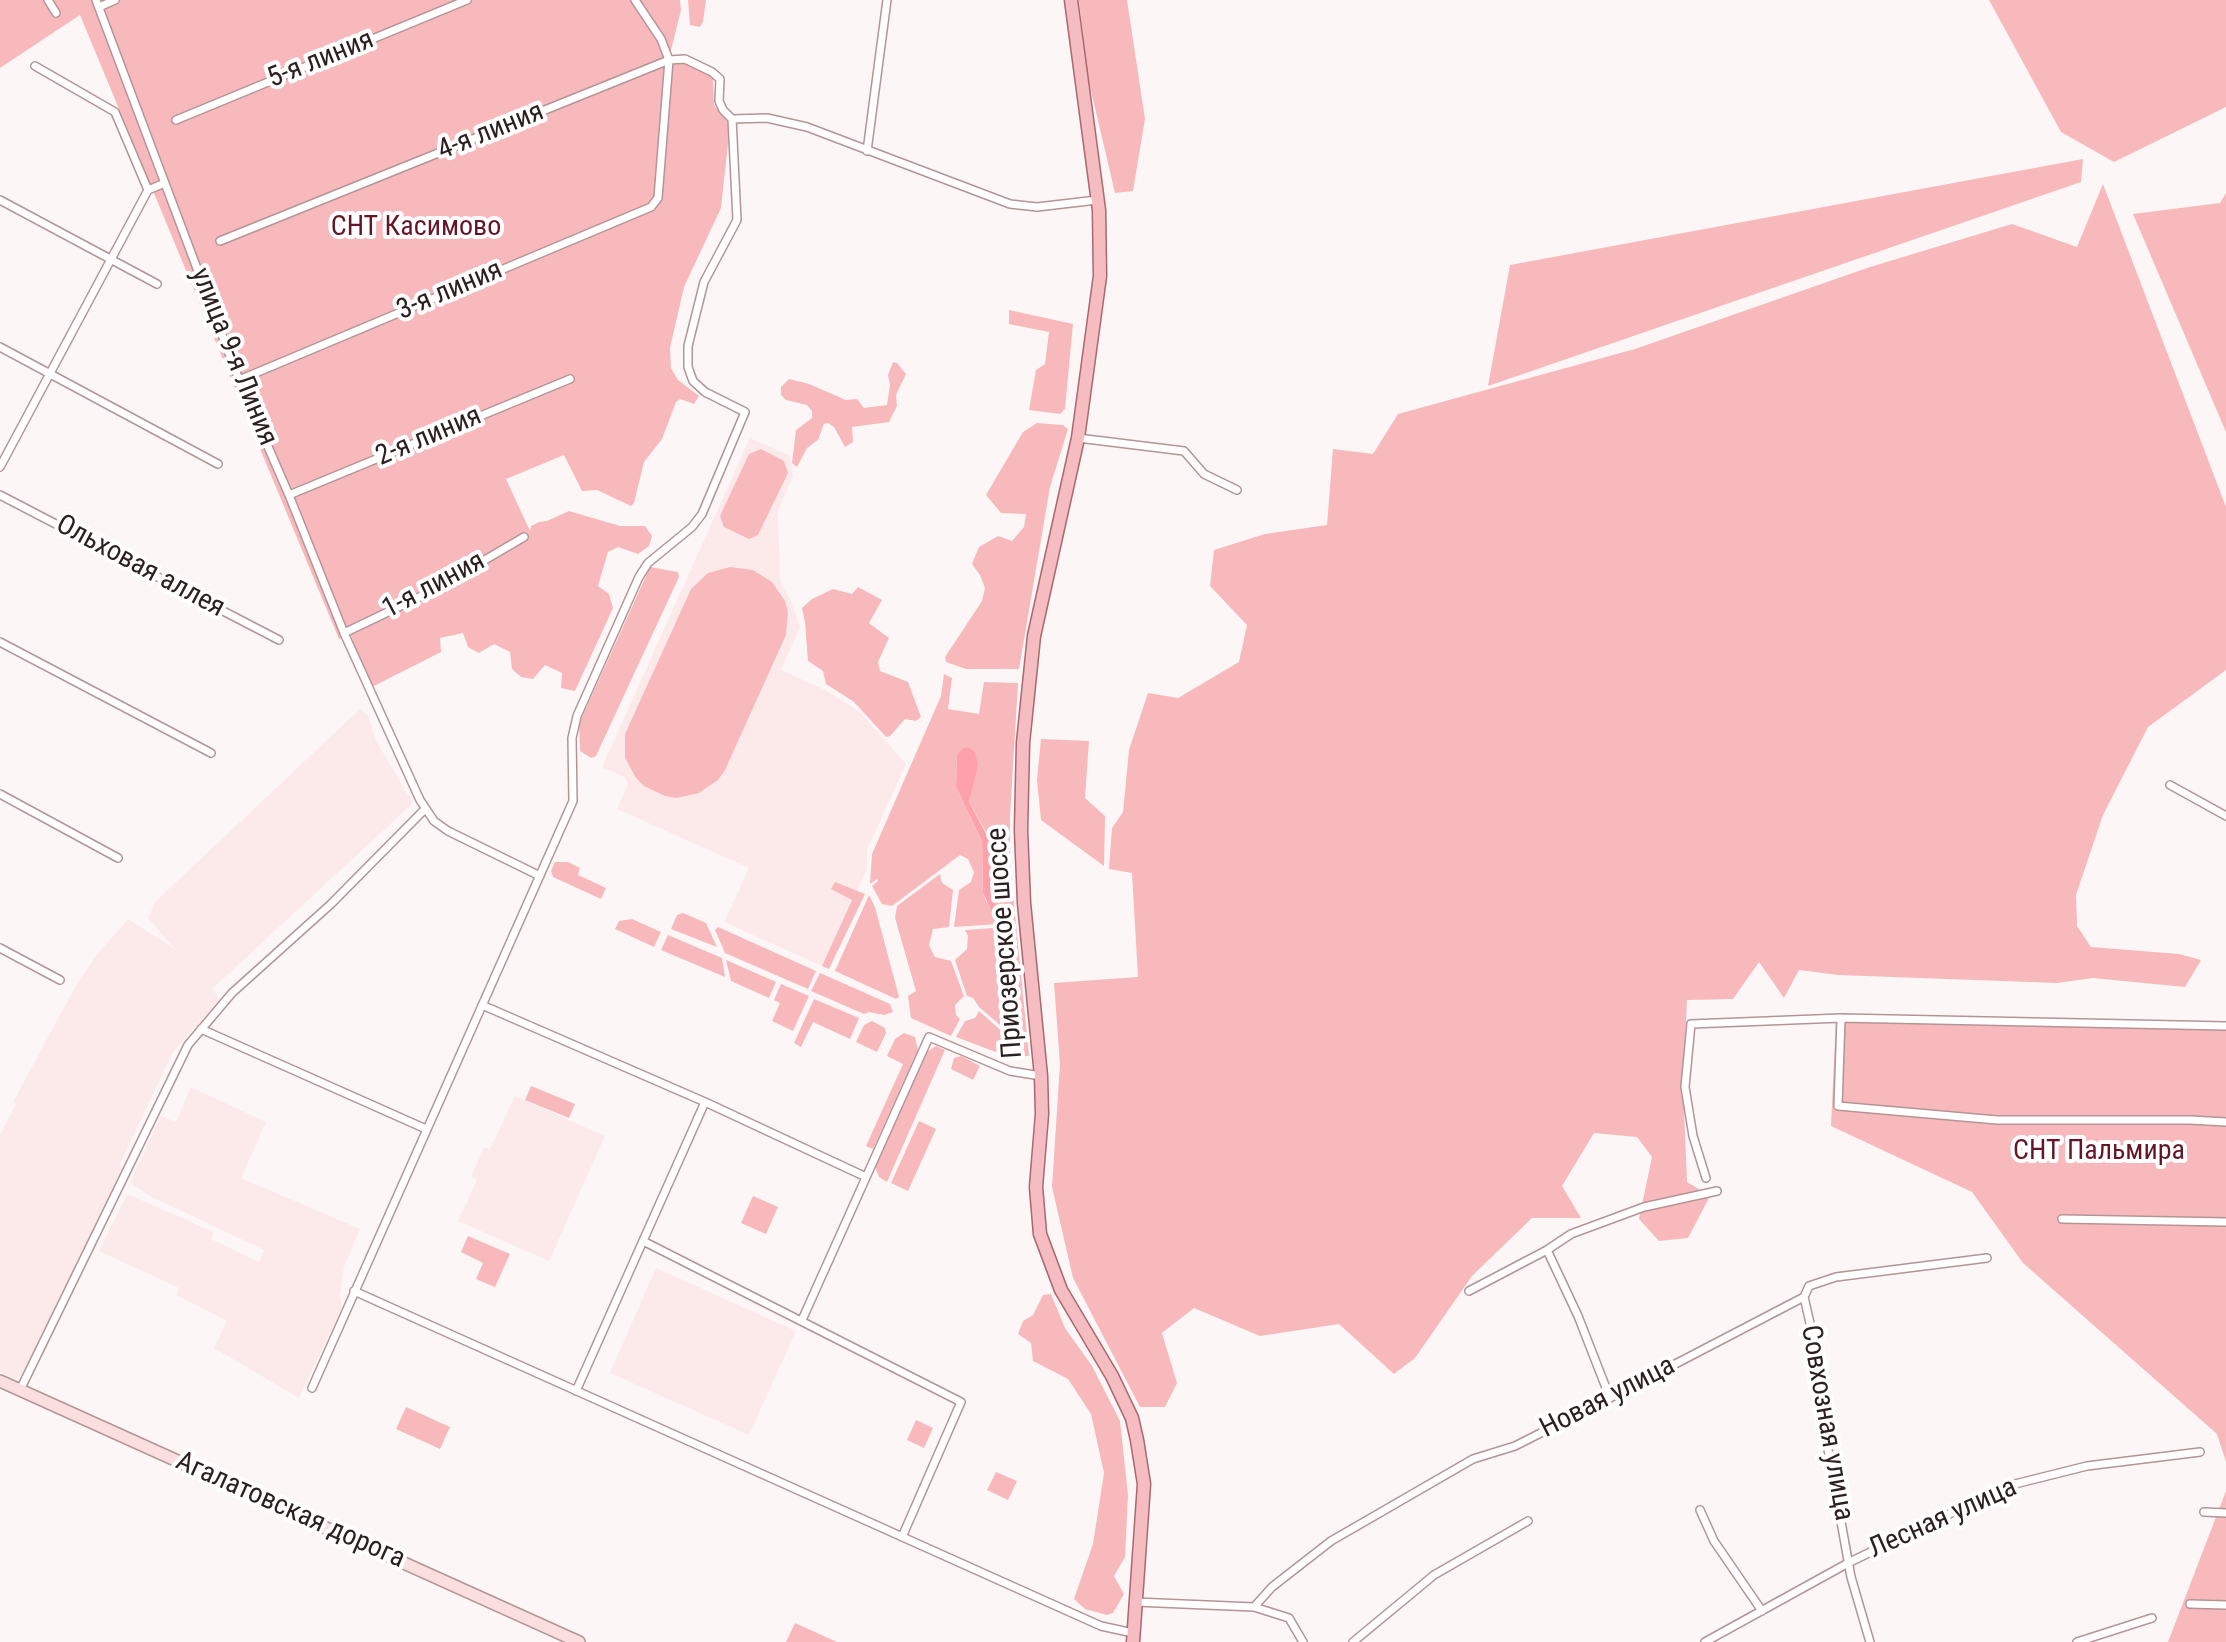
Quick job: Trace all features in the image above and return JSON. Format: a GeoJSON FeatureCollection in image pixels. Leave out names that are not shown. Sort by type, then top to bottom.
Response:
{"type":"FeatureCollection","features":[{"type":"Feature","properties":{"kind":"main road","name":"Приозерское шоссе"},"geometry":{"type":"LineString","coordinates":[[1071,0],[1098,211],[1100,276],[1078,438],[1034,636],[1023,743],[1021,830],[1024,903],[1041,1076],[1042,1114],[1036,1187],[1040,1234],[1061,1290],[1112,1376],[1132,1418],[1141,1459],[1143,1511],[1133,1638]]}},
{"type":"Feature","properties":{"kind":"main road","name":"Агалатовская дорога"},"geometry":{"type":"LineString","coordinates":[[0,1381],[579,1642]]}},
{"type":"Feature","properties":{"kind":"street"},"geometry":{"type":"LineString","coordinates":[[48,0],[56,13]]}},
{"type":"Feature","properties":{"kind":"street"},"geometry":{"type":"LineString","coordinates":[[97,3],[115,0]]}},
{"type":"Feature","properties":{"kind":"street","name":"5-я линия"},"geometry":{"type":"LineString","coordinates":[[176,120],[467,0]]}},
{"type":"Feature","properties":{"kind":"street"},"geometry":{"type":"LineString","coordinates":[[312,1388],[573,801],[572,738],[577,716],[639,577],[648,563],[692,527],[702,514],[745,412],[705,392],[693,381],[688,367],[688,346],[704,282],[737,220],[732,119],[719,101],[720,79],[685,59],[669,60],[661,39],[635,0]]}},
{"type":"Feature","properties":{"kind":"street"},"geometry":{"type":"LineString","coordinates":[[867,151],[887,0]]}},
{"type":"Feature","properties":{"kind":"street","name":"улица 9-я Линия"},"geometry":{"type":"LineString","coordinates":[[97,3],[239,380],[344,633],[425,809]]}},
{"type":"Feature","properties":{"kind":"street","name":"3-я линия"},"geometry":{"type":"LineString","coordinates":[[239,380],[651,207],[658,198],[669,60]]}},
{"type":"Feature","properties":{"kind":"street","name":"4-я линия"},"geometry":{"type":"LineString","coordinates":[[220,241],[669,60]]}},
{"type":"Feature","properties":{"kind":"street"},"geometry":{"type":"LineString","coordinates":[[35,66],[115,112],[148,190]]}},
{"type":"Feature","properties":{"kind":"street"},"geometry":{"type":"LineString","coordinates":[[732,119],[767,118],[807,127],[1010,204],[1098,211]]}},
{"type":"Feature","properties":{"kind":"street"},"geometry":{"type":"LineString","coordinates":[[0,467],[148,190],[165,183]]}},
{"type":"Feature","properties":{"kind":"street"},"geometry":{"type":"LineString","coordinates":[[0,200],[157,284]]}},
{"type":"Feature","properties":{"kind":"street"},"geometry":{"type":"LineString","coordinates":[[0,347],[218,464]]}},
{"type":"Feature","properties":{"kind":"street","name":"2-я линия"},"geometry":{"type":"LineString","coordinates":[[289,495],[570,379]]}},
{"type":"Feature","properties":{"kind":"street"},"geometry":{"type":"LineString","coordinates":[[1078,438],[1184,451],[1204,474],[1237,490]]}},
{"type":"Feature","properties":{"kind":"street","name":"Ольховая аллея"},"geometry":{"type":"LineString","coordinates":[[0,495],[279,640]]}},
{"type":"Feature","properties":{"kind":"street","name":"1-я линия"},"geometry":{"type":"LineString","coordinates":[[344,633],[432,591],[524,537]]}},
{"type":"Feature","properties":{"kind":"street"},"geometry":{"type":"LineString","coordinates":[[0,642],[211,753]]}},
{"type":"Feature","properties":{"kind":"street"},"geometry":{"type":"LineString","coordinates":[[2170,785],[2226,816]]}},
{"type":"Feature","properties":{"kind":"street"},"geometry":{"type":"LineString","coordinates":[[0,794],[118,858]]}},
{"type":"Feature","properties":{"kind":"street"},"geometry":{"type":"LineString","coordinates":[[20,1390],[180,1060],[201,1029],[243,982],[331,904],[425,809],[434,821],[448,831],[540,876]]}},
{"type":"Feature","properties":{"kind":"street"},"geometry":{"type":"LineString","coordinates":[[0,948],[60,980]]}},
{"type":"Feature","properties":{"kind":"street"},"geometry":{"type":"LineString","coordinates":[[482,1005],[705,1102],[866,1177]]}},
{"type":"Feature","properties":{"kind":"street"},"geometry":{"type":"LineString","coordinates":[[1706,1178],[1693,1136],[1685,1087],[1691,1024],[1841,1018],[2226,1026]]}},
{"type":"Feature","properties":{"kind":"street"},"geometry":{"type":"LineString","coordinates":[[1841,1018],[1838,1106],[1997,1120],[2226,1122]]}},
{"type":"Feature","properties":{"kind":"street"},"geometry":{"type":"LineString","coordinates":[[201,1029],[426,1129]]}},
{"type":"Feature","properties":{"kind":"street"},"geometry":{"type":"LineString","coordinates":[[802,1320],[929,1037],[1010,1071],[1041,1076]]}},
{"type":"Feature","properties":{"kind":"street"},"geometry":{"type":"LineString","coordinates":[[576,1391],[705,1102]]}},
{"type":"Feature","properties":{"kind":"street"},"geometry":{"type":"LineString","coordinates":[[1469,1291],[1571,1234],[1644,1207],[1717,1191]]}},
{"type":"Feature","properties":{"kind":"street"},"geometry":{"type":"LineString","coordinates":[[2062,1219],[2226,1222]]}},
{"type":"Feature","properties":{"kind":"street"},"geometry":{"type":"LineString","coordinates":[[643,1241],[961,1402],[902,1537]]}},
{"type":"Feature","properties":{"kind":"street"},"geometry":{"type":"LineString","coordinates":[[1547,1250],[1578,1316],[1610,1398]]}},
{"type":"Feature","properties":{"kind":"street","name":"Новая улица"},"geometry":{"type":"LineString","coordinates":[[1254,1607],[1272,1587],[1331,1541],[1473,1459],[1515,1446],[1804,1297],[1809,1286],[1836,1277],[1987,1258]]}},
{"type":"Feature","properties":{"kind":"street"},"geometry":{"type":"LineString","coordinates":[[354,1291],[1133,1638]]}},
{"type":"Feature","properties":{"kind":"street","name":"Совхозная улица"},"geometry":{"type":"LineString","coordinates":[[1804,1297],[1815,1345],[1827,1444],[1851,1577],[1870,1642]]}},
{"type":"Feature","properties":{"kind":"street","name":"Лесная улица"},"geometry":{"type":"LineString","coordinates":[[1705,1642],[1850,1562],[2007,1486],[2087,1466],[2200,1452]]}},
{"type":"Feature","properties":{"kind":"street"},"geometry":{"type":"LineString","coordinates":[[1700,1510],[1714,1541],[1762,1611]]}},
{"type":"Feature","properties":{"kind":"street"},"geometry":{"type":"LineString","coordinates":[[2204,1512],[2226,1513]]}},
{"type":"Feature","properties":{"kind":"street"},"geometry":{"type":"LineString","coordinates":[[1353,1642],[1434,1575],[1528,1521]]}},
{"type":"Feature","properties":{"kind":"street"},"geometry":{"type":"LineString","coordinates":[[1135,1602],[1254,1607],[1289,1618],[1303,1642]]}},
{"type":"Feature","properties":{"kind":"street"},"geometry":{"type":"LineString","coordinates":[[2190,1604],[2226,1605]]}},
{"type":"Feature","properties":{"kind":"street"},"geometry":{"type":"LineString","coordinates":[[2077,1642],[2152,1618]]}},
{"type":"Feature","properties":{"kind":"shaded area"},"geometry":{"type":"Polygon","coordinates":[[[750,438],[790,456],[793,476],[778,511],[780,581],[800,627],[781,670],[825,690],[860,712],[906,764],[867,850],[867,869],[822,966],[724,922],[749,868],[617,809],[628,783],[624,777],[602,767],[750,438]]]}},
{"type":"Feature","properties":{"kind":"shaded area"},"geometry":{"type":"Polygon","coordinates":[[[360,709],[369,717],[376,741],[413,803],[212,989],[220,999],[173,1052],[119,1166],[122,1168],[23,1375],[14,1379],[0,1372],[0,1135],[16,1104],[13,1102],[74,989],[95,957],[128,919],[175,949],[148,918],[156,901],[360,709]]]}},
{"type":"Feature","properties":{"kind":"shaded area"},"geometry":{"type":"Polygon","coordinates":[[[968,747],[975,752],[978,765],[969,802],[989,839],[995,904],[992,911],[983,893],[982,841],[956,787],[957,755],[968,747]]]}},
{"type":"Feature","properties":{"kind":"shaded area"},"geometry":{"type":"Polygon","coordinates":[[[191,1087],[266,1122],[241,1178],[360,1229],[344,1267],[340,1295],[342,1307],[299,1398],[214,1348],[227,1321],[176,1295],[179,1288],[99,1251],[127,1194],[214,1232],[211,1239],[259,1262],[264,1250],[148,1195],[130,1183],[161,1116],[176,1122],[191,1087]]]}},
{"type":"Feature","properties":{"kind":"shaded area"},"geometry":{"type":"Polygon","coordinates":[[[515,1096],[605,1136],[549,1261],[458,1221],[477,1180],[471,1177],[484,1147],[490,1149],[515,1096]]]}},
{"type":"Feature","properties":{"kind":"shaded area"},"geometry":{"type":"Polygon","coordinates":[[[656,1268],[796,1331],[749,1435],[610,1373],[656,1268]]]}},
{"type":"Feature","properties":{"kind":"green space","name":"СНТ Касимово"},"geometry":{"type":"Polygon","coordinates":[[[0,0],[680,0],[681,10],[670,54],[673,62],[685,63],[713,77],[714,105],[730,125],[721,208],[684,287],[670,348],[671,368],[678,380],[699,396],[694,404],[680,399],[676,402],[662,439],[644,462],[631,506],[597,490],[582,491],[564,455],[506,479],[530,531],[531,526],[569,511],[620,526],[645,526],[652,536],[649,546],[638,554],[618,547],[608,552],[598,586],[609,594],[613,608],[575,691],[561,688],[562,673],[545,665],[533,679],[521,677],[512,669],[510,652],[494,644],[479,653],[468,647],[463,633],[440,638],[441,652],[370,688],[351,635],[339,639],[80,15],[0,68],[0,0]]]}},
{"type":"Feature","properties":{"kind":"green space"},"geometry":{"type":"Polygon","coordinates":[[[688,0],[706,0],[700,27],[690,25],[688,0]]]}},
{"type":"Feature","properties":{"kind":"green space"},"geometry":{"type":"Polygon","coordinates":[[[1079,0],[1127,0],[1145,119],[1133,191],[1115,193],[1088,78],[1079,0]]]}},
{"type":"Feature","properties":{"kind":"green space"},"geometry":{"type":"Polygon","coordinates":[[[1989,0],[2226,0],[2226,107],[2114,162],[2061,132],[1989,0]]]}},
{"type":"Feature","properties":{"kind":"green space"},"geometry":{"type":"Polygon","coordinates":[[[2083,159],[2081,182],[1488,386],[1510,265],[2083,159]]]}},
{"type":"Feature","properties":{"kind":"green space"},"geometry":{"type":"Polygon","coordinates":[[[2103,184],[2226,507],[2226,670],[2148,727],[2103,815],[2076,895],[2077,926],[2091,947],[2179,954],[2201,960],[2185,987],[2093,978],[2057,983],[1838,975],[1799,970],[1784,998],[1759,962],[1733,999],[1687,1000],[1683,1084],[1687,1182],[1710,1196],[1688,1238],[1659,1241],[1639,1219],[1652,1157],[1637,1137],[1594,1133],[1562,1186],[1581,1218],[1532,1218],[1472,1276],[1415,1358],[1394,1374],[1339,1324],[1260,1336],[1194,1308],[1162,1333],[1177,1383],[1165,1407],[1140,1407],[1073,1278],[1052,1187],[1060,1064],[1054,983],[1138,977],[1132,873],[1109,869],[1112,828],[1123,812],[1129,750],[1148,693],[1178,698],[1239,662],[1247,625],[1210,586],[1214,550],[1265,534],[1327,525],[1333,449],[1373,454],[1398,414],[1635,349],[1870,267],[2012,224],[2077,247],[2103,184]]]}},
{"type":"Feature","properties":{"kind":"green space"},"geometry":{"type":"Polygon","coordinates":[[[2226,193],[2226,432],[2133,214],[2220,203],[2226,193]]]}},
{"type":"Feature","properties":{"kind":"green space"},"geometry":{"type":"Polygon","coordinates":[[[1009,310],[1073,324],[1065,409],[1060,414],[1029,410],[1036,370],[1045,364],[1049,332],[1009,324],[1009,310]]]}},
{"type":"Feature","properties":{"kind":"green space"},"geometry":{"type":"Polygon","coordinates":[[[893,362],[906,374],[896,395],[897,406],[889,422],[852,427],[853,442],[845,447],[834,427],[824,424],[818,440],[807,448],[797,467],[792,463],[796,430],[812,418],[812,411],[807,405],[786,400],[781,395],[781,387],[789,379],[846,400],[857,399],[864,408],[887,405],[888,375],[893,362]]]}},
{"type":"Feature","properties":{"kind":"green space"},"geometry":{"type":"Polygon","coordinates":[[[1037,423],[1063,425],[1068,429],[1050,487],[1019,669],[966,669],[946,662],[945,657],[982,601],[985,588],[972,564],[979,547],[998,536],[1012,541],[1024,527],[1026,514],[1001,513],[986,495],[1023,432],[1037,423]]]}},
{"type":"Feature","properties":{"kind":"green space"},"geometry":{"type":"Polygon","coordinates":[[[761,449],[784,461],[788,473],[758,535],[749,539],[724,527],[720,516],[749,454],[761,449]]]}},
{"type":"Feature","properties":{"kind":"green space"},"geometry":{"type":"Polygon","coordinates":[[[650,567],[678,572],[679,577],[596,756],[591,758],[580,751],[579,724],[650,567]]]}},
{"type":"Feature","properties":{"kind":"green space"},"geometry":{"type":"Polygon","coordinates":[[[730,567],[753,570],[772,582],[785,601],[788,612],[786,635],[718,780],[699,793],[676,798],[665,796],[644,786],[636,778],[625,758],[625,734],[691,589],[708,573],[730,567]]]}},
{"type":"Feature","properties":{"kind":"green space"},"geometry":{"type":"Polygon","coordinates":[[[858,587],[882,600],[869,623],[889,638],[878,662],[880,671],[908,682],[921,717],[916,721],[905,719],[886,737],[854,702],[826,684],[823,671],[808,661],[802,608],[812,599],[833,589],[852,594],[858,587]]]}},
{"type":"Feature","properties":{"kind":"green space"},"geometry":{"type":"Polygon","coordinates":[[[944,674],[952,678],[948,709],[979,714],[984,682],[1018,683],[1010,863],[1029,1056],[1024,1056],[1022,1035],[1015,1035],[1006,1027],[999,924],[954,927],[959,890],[971,882],[974,872],[968,859],[960,855],[892,906],[882,904],[872,886],[877,879],[870,884],[872,854],[941,696],[944,674]],[[957,755],[956,787],[982,841],[983,893],[987,903],[989,837],[969,802],[957,755]]]}},
{"type":"Feature","properties":{"kind":"green space"},"geometry":{"type":"Polygon","coordinates":[[[1041,739],[1089,741],[1085,798],[1105,816],[1104,866],[1041,820],[1037,780],[1041,739]]]}},
{"type":"Feature","properties":{"kind":"green space"},"geometry":{"type":"Polygon","coordinates":[[[555,862],[568,862],[580,868],[578,875],[606,888],[601,899],[553,877],[551,871],[555,862]]]}},
{"type":"Feature","properties":{"kind":"green space"},"geometry":{"type":"Polygon","coordinates":[[[940,874],[942,883],[953,890],[949,927],[933,929],[929,945],[935,957],[951,961],[964,996],[955,1005],[956,1015],[960,1019],[951,1036],[911,1018],[908,996],[916,991],[895,918],[897,906],[940,874]]]}},
{"type":"Feature","properties":{"kind":"green space"},"geometry":{"type":"Polygon","coordinates":[[[835,882],[865,894],[829,969],[822,966],[852,900],[831,889],[835,882]]]}},
{"type":"Feature","properties":{"kind":"green space"},"geometry":{"type":"Polygon","coordinates":[[[869,895],[899,997],[896,999],[835,971],[869,895]]]}},
{"type":"Feature","properties":{"kind":"green space"},"geometry":{"type":"Polygon","coordinates":[[[683,913],[706,923],[717,947],[671,929],[677,915],[683,913]]]}},
{"type":"Feature","properties":{"kind":"green space"},"geometry":{"type":"Polygon","coordinates":[[[632,919],[661,932],[654,947],[615,929],[619,921],[632,919]]]}},
{"type":"Feature","properties":{"kind":"green space"},"geometry":{"type":"Polygon","coordinates":[[[718,927],[816,971],[808,989],[725,953],[715,930],[718,927]]]}},
{"type":"Feature","properties":{"kind":"green space"},"geometry":{"type":"Polygon","coordinates":[[[994,928],[1001,1026],[973,998],[967,996],[955,960],[967,949],[965,930],[994,928]]]}},
{"type":"Feature","properties":{"kind":"green space"},"geometry":{"type":"Polygon","coordinates":[[[668,935],[722,958],[725,977],[661,950],[668,935]]]}},
{"type":"Feature","properties":{"kind":"green space"},"geometry":{"type":"Polygon","coordinates":[[[726,960],[776,982],[769,998],[731,981],[726,960]]]}},
{"type":"Feature","properties":{"kind":"green space"},"geometry":{"type":"Polygon","coordinates":[[[820,973],[890,1004],[893,1012],[864,1014],[811,991],[820,973]]]}},
{"type":"Feature","properties":{"kind":"green space"},"geometry":{"type":"Polygon","coordinates":[[[781,984],[809,996],[793,1031],[772,1021],[780,1003],[774,1000],[781,984]]]}},
{"type":"Feature","properties":{"kind":"green space"},"geometry":{"type":"Polygon","coordinates":[[[814,999],[859,1018],[850,1039],[813,1022],[801,1047],[794,1043],[814,999]]]}},
{"type":"Feature","properties":{"kind":"green space"},"geometry":{"type":"Polygon","coordinates":[[[979,1011],[1015,1043],[1017,1060],[956,1037],[965,1021],[975,1018],[979,1011]]]}},
{"type":"Feature","properties":{"kind":"green space","name":"СНТ Пальмира"},"geometry":{"type":"Polygon","coordinates":[[[1836,1018],[2226,1029],[2226,1462],[2217,1434],[2023,1263],[1972,1192],[1831,1126],[1836,1018]]]}},
{"type":"Feature","properties":{"kind":"green space"},"geometry":{"type":"Polygon","coordinates":[[[872,1021],[885,1028],[886,1033],[877,1052],[856,1042],[864,1025],[872,1021]]]}},
{"type":"Feature","properties":{"kind":"green space"},"geometry":{"type":"Polygon","coordinates":[[[904,1033],[915,1037],[918,1050],[873,1149],[866,1146],[903,1064],[887,1056],[895,1039],[904,1033]]]}},
{"type":"Feature","properties":{"kind":"green space"},"geometry":{"type":"Polygon","coordinates":[[[936,1046],[945,1050],[887,1182],[879,1177],[875,1167],[925,1053],[936,1046]]]}},
{"type":"Feature","properties":{"kind":"green space"},"geometry":{"type":"Polygon","coordinates":[[[961,1056],[980,1066],[973,1080],[951,1069],[954,1058],[961,1056]]]}},
{"type":"Feature","properties":{"kind":"green space"},"geometry":{"type":"Polygon","coordinates":[[[531,1086],[575,1104],[569,1118],[525,1100],[531,1086]]]}},
{"type":"Feature","properties":{"kind":"green space"},"geometry":{"type":"Polygon","coordinates":[[[919,1121],[936,1129],[908,1191],[891,1183],[919,1121]]]}},
{"type":"Feature","properties":{"kind":"green space"},"geometry":{"type":"Polygon","coordinates":[[[753,1196],[778,1207],[766,1234],[741,1223],[753,1196]]]}},
{"type":"Feature","properties":{"kind":"green space"},"geometry":{"type":"Polygon","coordinates":[[[468,1236],[510,1254],[495,1287],[476,1279],[483,1263],[461,1252],[468,1236]]]}},
{"type":"Feature","properties":{"kind":"green space"},"geometry":{"type":"Polygon","coordinates":[[[1051,1294],[1065,1328],[1092,1366],[1120,1421],[1128,1495],[1125,1557],[1114,1576],[1124,1594],[1113,1613],[1107,1615],[1085,1609],[1074,1599],[1093,1544],[1104,1473],[1091,1414],[1068,1379],[1033,1361],[1031,1343],[1018,1334],[1023,1321],[1033,1315],[1043,1295],[1051,1294]]]}},
{"type":"Feature","properties":{"kind":"green space"},"geometry":{"type":"Polygon","coordinates":[[[406,1407],[450,1427],[440,1449],[396,1429],[406,1407]]]}},
{"type":"Feature","properties":{"kind":"green space"},"geometry":{"type":"Polygon","coordinates":[[[916,1420],[933,1428],[924,1448],[907,1440],[916,1420]]]}},
{"type":"Feature","properties":{"kind":"green space"},"geometry":{"type":"Polygon","coordinates":[[[996,1472],[1017,1481],[1008,1500],[987,1490],[996,1472]]]}},
{"type":"Feature","properties":{"kind":"green space"},"geometry":{"type":"Polygon","coordinates":[[[2226,1491],[2226,1642],[2168,1642],[2226,1491]]]}},
{"type":"Feature","properties":{"kind":"green space"},"geometry":{"type":"Polygon","coordinates":[[[795,1623],[837,1642],[786,1642],[795,1623]]]}}]}
